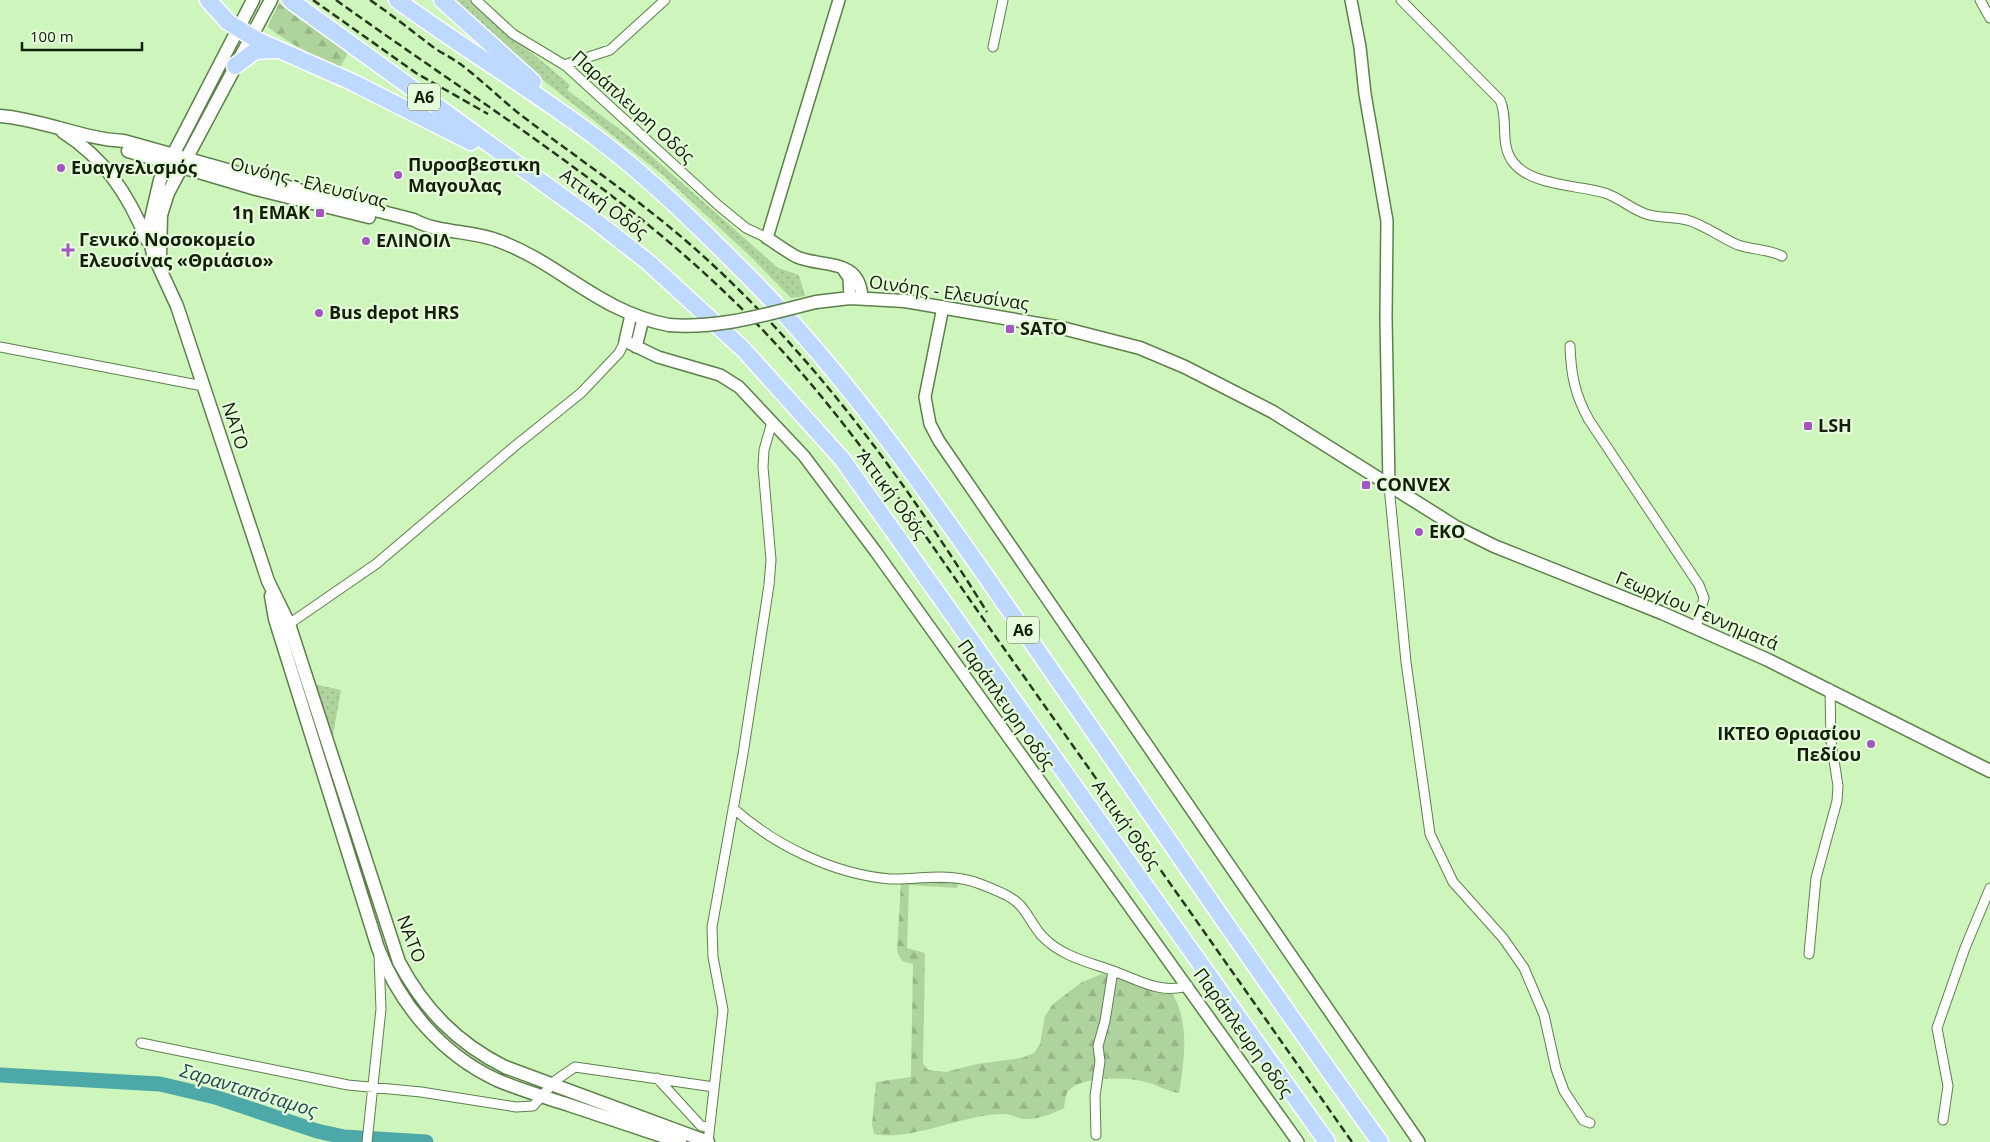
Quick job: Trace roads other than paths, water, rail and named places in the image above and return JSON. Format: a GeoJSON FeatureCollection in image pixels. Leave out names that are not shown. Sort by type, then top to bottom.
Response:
{"type":"FeatureCollection","features":[{"type":"Feature","properties":{"kind":"highway"},"geometry":{"type":"LineString","coordinates":[[208,0],[228,22],[244,32],[420,114],[470,141],[511,169],[558,194]]}},
{"type":"Feature","properties":{"kind":"highway","name":"Αττική Οδός"},"geometry":{"type":"LineString","coordinates":[[290,0],[558,194],[648,262],[692,300],[743,350],[842,460],[1327,1142]]}},
{"type":"Feature","properties":{"kind":"highway","name":"Αττική Οδός"},"geometry":{"type":"LineString","coordinates":[[397,0],[453,41],[554,107],[638,171],[737,264],[853,392],[883,431],[1380,1142]]}},
{"type":"Feature","properties":{"kind":"highway"},"geometry":{"type":"LineString","coordinates":[[442,0],[512,65],[541,88],[554,107]]}},
{"type":"Feature","properties":{"kind":"highway"},"geometry":{"type":"LineString","coordinates":[[235,66],[256,51],[280,50]]}},
{"type":"Feature","properties":{"kind":"main road","name":"ΝΑΤΟ"},"geometry":{"type":"LineString","coordinates":[[270,0],[260,18],[244,32],[170,159],[160,180],[151,212],[149,236],[153,254],[166,282],[204,386],[268,581],[275,619],[378,948],[386,968],[408,1006],[440,1042],[477,1070],[498,1080],[543,1096],[680,1142]]}},
{"type":"Feature","properties":{"kind":"main road","name":"ΝΑΤΟ"},"geometry":{"type":"LineString","coordinates":[[166,282],[160,255],[161,215],[183,163],[235,66],[251,4]]}},
{"type":"Feature","properties":{"kind":"main road"},"geometry":{"type":"LineString","coordinates":[[0,116],[54,126],[108,140],[122,149],[183,163]]}},
{"type":"Feature","properties":{"kind":"main road"},"geometry":{"type":"LineString","coordinates":[[54,126],[99,159],[139,220],[153,254]]}},
{"type":"Feature","properties":{"kind":"main road"},"geometry":{"type":"LineString","coordinates":[[197,137],[196,154],[207,165]]}},
{"type":"Feature","properties":{"kind":"main road","name":"Οινόης - Ελευσίνας"},"geometry":{"type":"LineString","coordinates":[[183,163],[207,165],[414,220],[430,226],[499,241],[637,317],[669,325],[703,326],[724,324],[816,302],[856,298],[943,307],[1068,329],[1140,348],[1185,366],[1250,399],[1389,486]]}},
{"type":"Feature","properties":{"kind":"main road","name":"Οινόης - Ελευσίνας"},"geometry":{"type":"LineString","coordinates":[[183,163],[370,217],[412,227],[430,226]]}},
{"type":"Feature","properties":{"kind":"main road","name":"Γεωργίου Γεννηματά"},"geometry":{"type":"LineString","coordinates":[[1389,486],[1456,527],[1494,546],[1696,628],[1830,689],[1990,771]]}},
{"type":"Feature","properties":{"kind":"main road","name":"ΝΑΤΟ"},"geometry":{"type":"LineString","coordinates":[[268,581],[289,624],[392,943],[408,980],[435,1016],[473,1049],[505,1068],[708,1142]]}},
{"type":"Feature","properties":{"kind":"street","name":"Παράπλευρη Οδός"},"geometry":{"type":"LineString","coordinates":[[476,0],[512,34],[564,65],[719,206],[746,228],[767,238]]}},
{"type":"Feature","properties":{"kind":"street"},"geometry":{"type":"LineString","coordinates":[[564,65],[610,50],[664,0]]}},
{"type":"Feature","properties":{"kind":"street"},"geometry":{"type":"LineString","coordinates":[[839,0],[767,238],[798,257],[842,267],[856,298]]}},
{"type":"Feature","properties":{"kind":"street"},"geometry":{"type":"LineString","coordinates":[[993,47],[1003,0]]}},
{"type":"Feature","properties":{"kind":"street"},"geometry":{"type":"LineString","coordinates":[[1351,0],[1387,227],[1385,298],[1389,486],[1406,662],[1430,834],[1453,882],[1504,938],[1524,968],[1544,1015],[1556,1069],[1564,1091],[1583,1120],[1590,1122]]}},
{"type":"Feature","properties":{"kind":"street"},"geometry":{"type":"LineString","coordinates":[[1400,0],[1500,100],[1504,108],[1504,139],[1507,151],[1519,169],[1537,178],[1606,194],[1644,213],[1688,220],[1739,245],[1772,251],[1782,256]]}},
{"type":"Feature","properties":{"kind":"street"},"geometry":{"type":"LineString","coordinates":[[1980,0],[1990,18]]}},
{"type":"Feature","properties":{"kind":"street"},"geometry":{"type":"LineString","coordinates":[[943,307],[925,397],[930,424],[939,441],[1419,1142]]}},
{"type":"Feature","properties":{"kind":"street"},"geometry":{"type":"LineString","coordinates":[[289,624],[376,564],[515,446],[566,406],[619,353],[637,317]]}},
{"type":"Feature","properties":{"kind":"street"},"geometry":{"type":"LineString","coordinates":[[636,347],[637,317]]}},
{"type":"Feature","properties":{"kind":"street","name":"Παράπλευρη οδός"},"geometry":{"type":"LineString","coordinates":[[625,341],[658,357],[697,367],[729,380],[804,456],[871,544],[1298,1142]]}},
{"type":"Feature","properties":{"kind":"street"},"geometry":{"type":"LineString","coordinates":[[1570,346],[1571,368],[1577,398],[1585,413],[1613,459],[1635,486],[1699,585],[1704,598],[1696,628]]}},
{"type":"Feature","properties":{"kind":"street"},"geometry":{"type":"LineString","coordinates":[[0,347],[204,386]]}},
{"type":"Feature","properties":{"kind":"street"},"geometry":{"type":"LineString","coordinates":[[708,1142],[708,1127],[723,1010],[711,941],[744,754],[771,560],[763,467],[764,450],[772,422]]}},
{"type":"Feature","properties":{"kind":"street"},"geometry":{"type":"LineString","coordinates":[[1809,954],[1816,878],[1837,801],[1838,786],[1831,741],[1830,689]]}},
{"type":"Feature","properties":{"kind":"street"},"geometry":{"type":"LineString","coordinates":[[733,808],[757,828],[781,843],[850,871],[888,879],[961,878],[998,891],[1023,906],[1042,936],[1063,952],[1152,987],[1179,989],[1188,986]]}},
{"type":"Feature","properties":{"kind":"street"},"geometry":{"type":"LineString","coordinates":[[1943,1120],[1948,1086],[1938,1033],[1939,1020],[1990,888]]}},
{"type":"Feature","properties":{"kind":"street"},"geometry":{"type":"LineString","coordinates":[[367,1142],[382,1009],[378,948]]}},
{"type":"Feature","properties":{"kind":"street"},"geometry":{"type":"LineString","coordinates":[[1096,1135],[1095,1096],[1100,1061],[1098,1046],[1104,1026],[1113,971]]}},
{"type":"Feature","properties":{"kind":"street"},"geometry":{"type":"LineString","coordinates":[[141,1043],[348,1085],[374,1086],[527,1108],[543,1096],[552,1084],[576,1067],[714,1087]]}},
{"type":"Feature","properties":{"kind":"street"},"geometry":{"type":"LineString","coordinates":[[657,1078],[701,1126],[708,1127]]}},
{"type":"Feature","properties":{"kind":"waterway","name":"Σαρανταπόταμος"},"geometry":{"type":"LineString","coordinates":[[0,1075],[160,1084],[215,1097],[317,1131],[344,1137],[426,1142]]}},
{"type":"Feature","properties":{"kind":"railway"},"geometry":{"type":"LineString","coordinates":[[313,0],[416,73],[488,114]]}},
{"type":"Feature","properties":{"kind":"railway"},"geometry":{"type":"LineString","coordinates":[[336,0],[543,144],[643,220],[691,261],[775,343],[811,384],[878,469],[1352,1142]]}},
{"type":"Feature","properties":{"kind":"railway"},"geometry":{"type":"LineString","coordinates":[[370,0],[433,47],[463,66],[517,112],[671,228],[735,286],[776,328],[853,418],[922,513],[987,612]]}},
{"type":"Feature","properties":{"kind":"place","name":"Ευαγγελισμός"},"geometry":{"type":"Point","coordinates":[61,168]}},
{"type":"Feature","properties":{"kind":"place","name":"Πυροσβεστικη Μαγουλας"},"geometry":{"type":"Point","coordinates":[398,175]}},
{"type":"Feature","properties":{"kind":"place","name":"1η ΕΜΑΚ"},"geometry":{"type":"Point","coordinates":[320,213]}},
{"type":"Feature","properties":{"kind":"place","name":"ΕΛΙΝΟΙΛ"},"geometry":{"type":"Point","coordinates":[366,241]}},
{"type":"Feature","properties":{"kind":"place","name":"Γενικό Νοσοκομείο Ελευσίνας «Θριάσιο»"},"geometry":{"type":"Point","coordinates":[68,250]}},
{"type":"Feature","properties":{"kind":"place","name":"Bus depot HRS"},"geometry":{"type":"Point","coordinates":[319,313]}},
{"type":"Feature","properties":{"kind":"place","name":"SATO"},"geometry":{"type":"Point","coordinates":[1010,329]}},
{"type":"Feature","properties":{"kind":"place","name":"LSH"},"geometry":{"type":"Point","coordinates":[1808,426]}},
{"type":"Feature","properties":{"kind":"place","name":"CONVEX"},"geometry":{"type":"Point","coordinates":[1366,485]}},
{"type":"Feature","properties":{"kind":"place","name":"EKO"},"geometry":{"type":"Point","coordinates":[1419,532]}},
{"type":"Feature","properties":{"kind":"place","name":"ΙΚΤΕΟ Θριασίου Πεδίου"},"geometry":{"type":"Point","coordinates":[1871,744]}}]}
